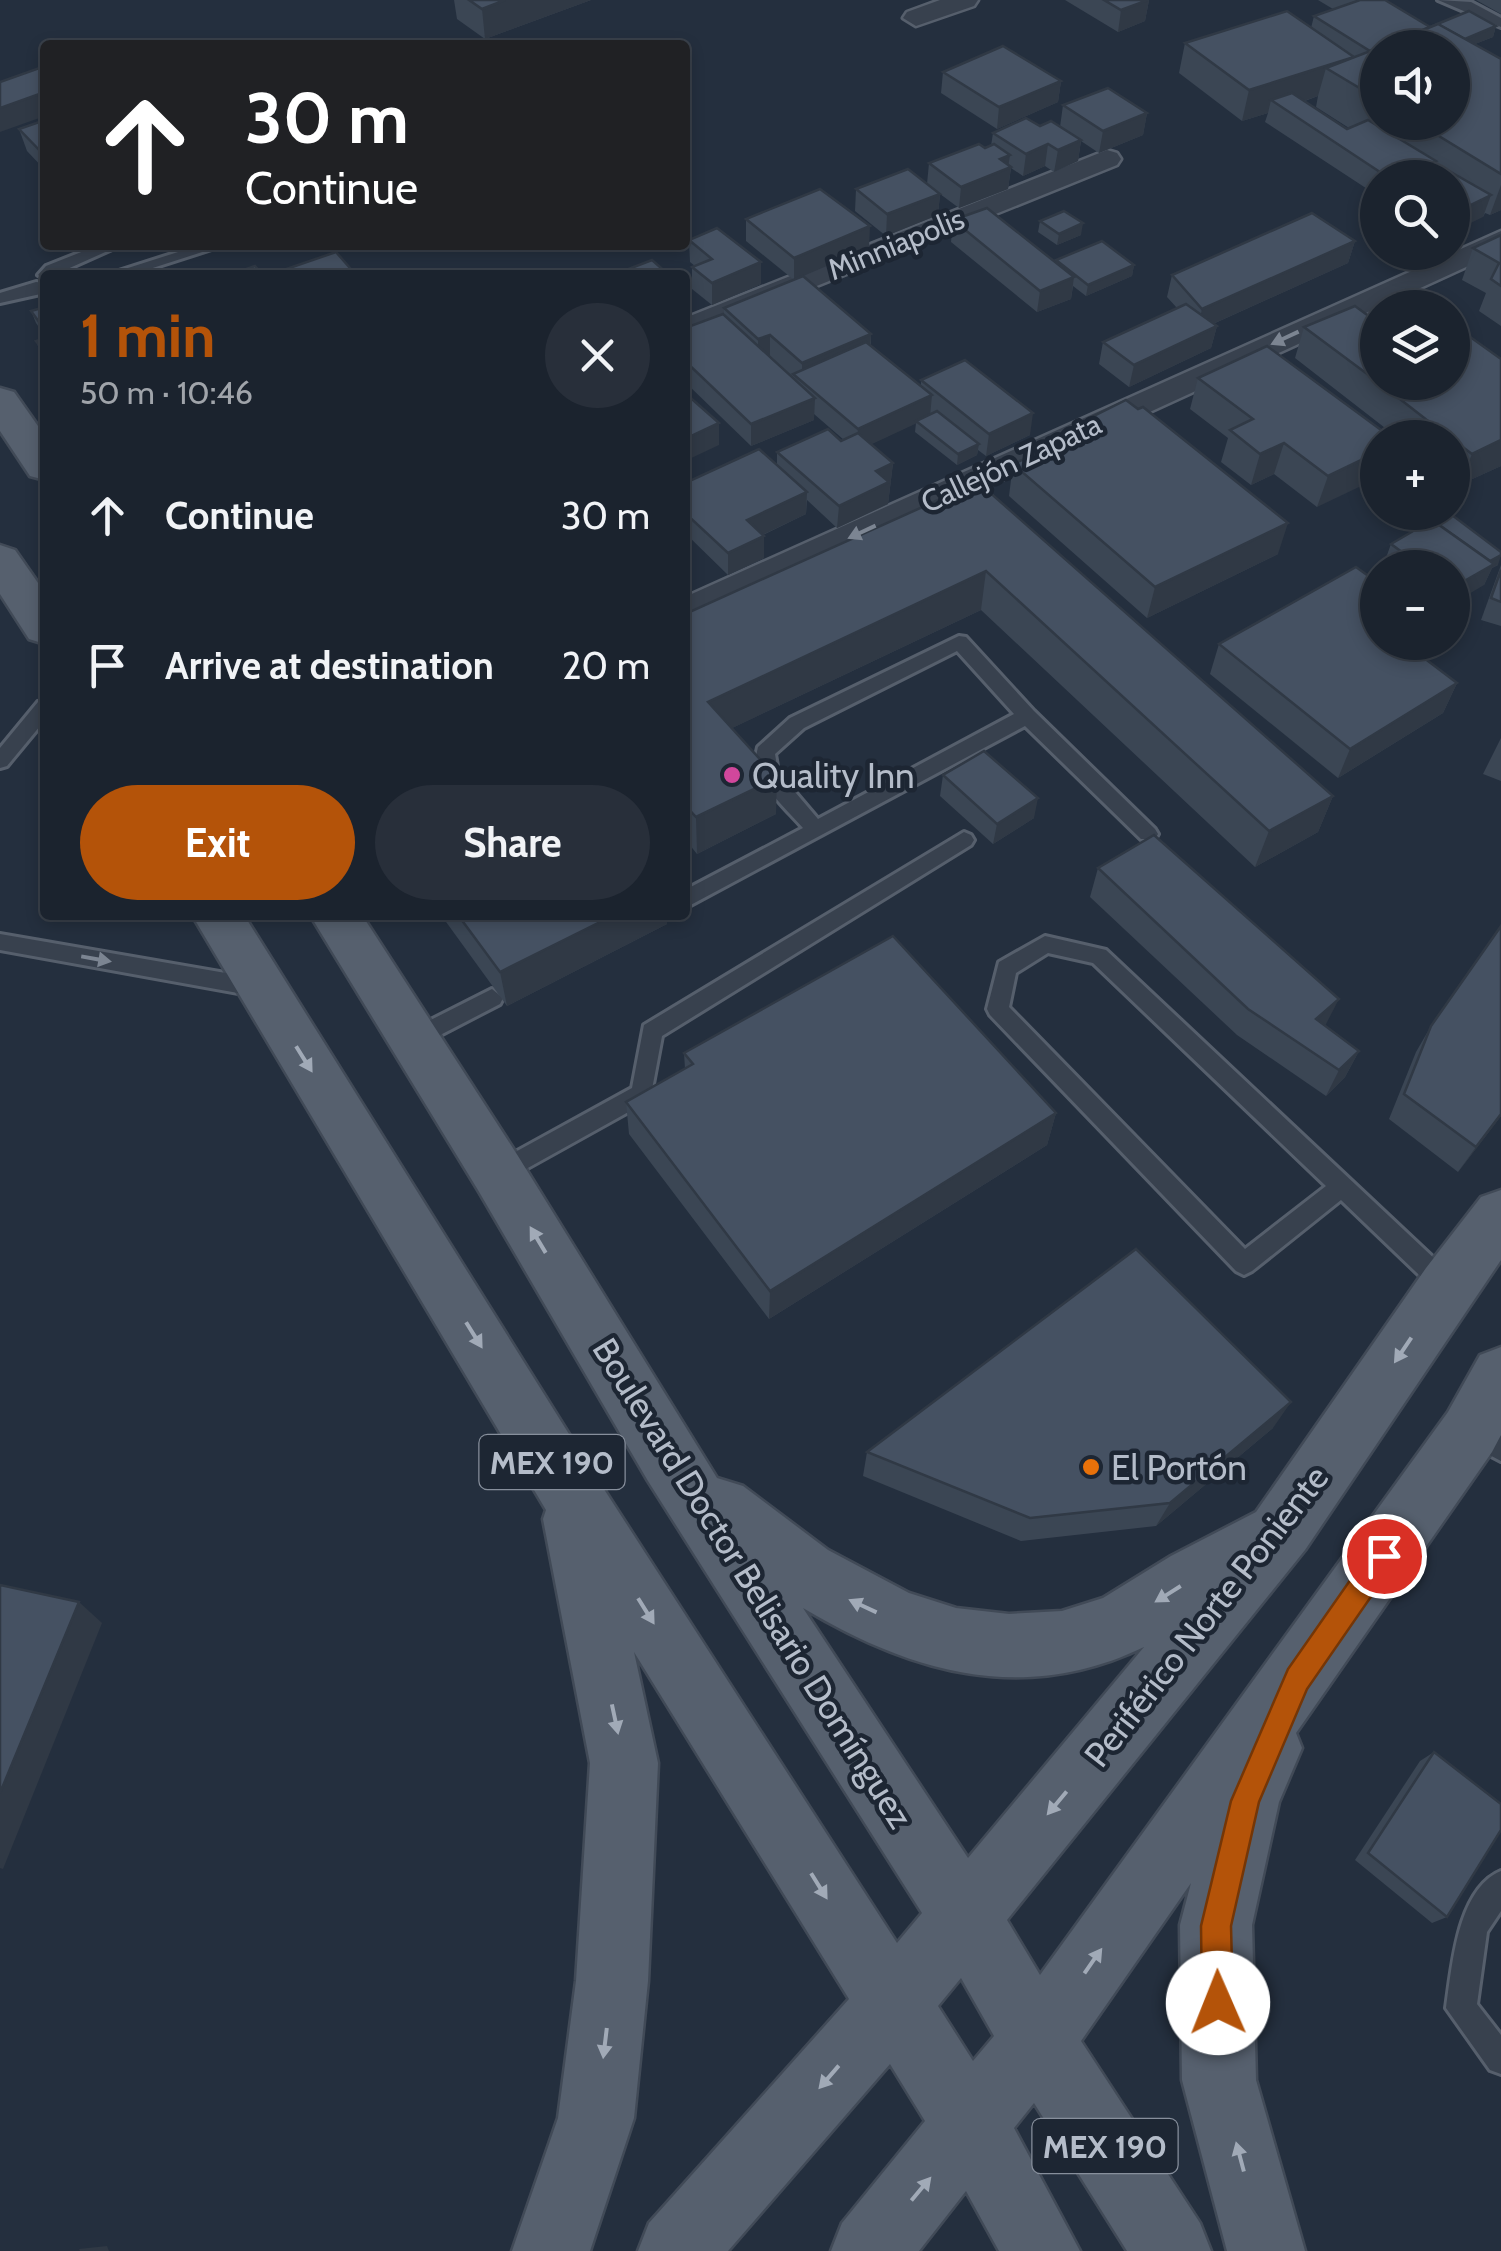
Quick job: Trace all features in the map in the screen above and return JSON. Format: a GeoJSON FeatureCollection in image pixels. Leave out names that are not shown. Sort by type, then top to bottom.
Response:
{"type":"FeatureCollection","features":[{"type":"Feature","properties":{"kind":"main road"},"geometry":{"type":"LineString","coordinates":[[0,400],[40,460]]}},
{"type":"Feature","properties":{"kind":"main road"},"geometry":{"type":"LineString","coordinates":[[0,560],[40,620]]}},
{"type":"Feature","properties":{"kind":"main road","name":"MEX 190"},"geometry":{"type":"LineString","coordinates":[[220,920],[567,1487],[972,2127],[1041,2251]]}},
{"type":"Feature","properties":{"kind":"main road","name":"Boulevard Doctor Belisario Domínguez"},"geometry":{"type":"LineString","coordinates":[[337,920],[498,1173],[670,1460],[964,1914],[1037,2040],[1172,2251]]}},
{"type":"Feature","properties":{"kind":"main road","name":"Periférico Norte Poniente"},"geometry":{"type":"LineString","coordinates":[[677,2251],[893,2004],[1283,1528],[1447,1286],[1501,1214]]}},
{"type":"Feature","properties":{"kind":"main road"},"geometry":{"type":"LineString","coordinates":[[870,2251],[972,2127],[1037,2040],[1235,1759],[1486,1440],[1501,1376]]}},
{"type":"Feature","properties":{"kind":"main road"},"geometry":{"type":"LineString","coordinates":[[670,1460],[768,1551],[858,1605],[958,1643],[1042,1649],[1114,1628],[1283,1528]]}},
{"type":"Feature","properties":{"kind":"main road"},"geometry":{"type":"LineString","coordinates":[[551,2251],[596,2118],[612,1982],[624,1762],[567,1487]]}},
{"type":"Feature","properties":{"kind":"main road"},"geometry":{"type":"LineString","coordinates":[[1266,2251],[1219,2080],[1216,1926],[1245,1801],[1298,1679]]}},
{"type":"Feature","properties":{"kind":"street"},"geometry":{"type":"LineString","coordinates":[[916,18],[965,0]]}},
{"type":"Feature","properties":{"kind":"street","name":"Minniapolis"},"geometry":{"type":"LineString","coordinates":[[690,328],[1107,159]]}},
{"type":"Feature","properties":{"kind":"street","name":"Callejón Zapata"},"geometry":{"type":"LineString","coordinates":[[690,610],[1501,240]]}},
{"type":"Feature","properties":{"kind":"lane"},"geometry":{"type":"LineString","coordinates":[[1445,0],[1466,5],[1501,23]]}},
{"type":"Feature","properties":{"kind":"lane"},"geometry":{"type":"LineString","coordinates":[[51,270],[100,250]]}},
{"type":"Feature","properties":{"kind":"lane"},"geometry":{"type":"LineString","coordinates":[[131,270],[199,250]]}},
{"type":"Feature","properties":{"kind":"lane"},"geometry":{"type":"LineString","coordinates":[[0,298],[40,282]]}},
{"type":"Feature","properties":{"kind":"lane"},"geometry":{"type":"LineString","coordinates":[[817,830],[769,774],[765,752],[796,723],[959,642],[1027,716],[1148,834]]}},
{"type":"Feature","properties":{"kind":"lane"},"geometry":{"type":"LineString","coordinates":[[0,760],[40,713]]}},
{"type":"Feature","properties":{"kind":"lane"},"geometry":{"type":"LineString","coordinates":[[690,897],[1027,716]]}},
{"type":"Feature","properties":{"kind":"lane"},"geometry":{"type":"LineString","coordinates":[[498,1173],[642,1093],[652,1031],[964,840]]}},
{"type":"Feature","properties":{"kind":"lane"},"geometry":{"type":"LineString","coordinates":[[0,942],[260,988]]}},
{"type":"Feature","properties":{"kind":"lane"},"geometry":{"type":"LineString","coordinates":[[1342,1186],[1244,1264],[998,1009],[1006,968],[1045,944],[1099,956],[1342,1186],[1447,1286]]}},
{"type":"Feature","properties":{"kind":"lane"},"geometry":{"type":"LineString","coordinates":[[411,1040],[492,998]]}},
{"type":"Feature","properties":{"kind":"lane"},"geometry":{"type":"LineString","coordinates":[[1501,1885],[1473,1928],[1461,2008],[1501,2059]]}},
{"type":"Feature","properties":{"kind":"building"},"geometry":{"type":"Polygon","coordinates":[[[469,0],[505,0],[482,9],[469,0]]]}},
{"type":"Feature","properties":{"kind":"building"},"geometry":{"type":"Polygon","coordinates":[[[1104,0],[1148,0],[1121,10],[1104,0]]]}},
{"type":"Feature","properties":{"kind":"building"},"geometry":{"type":"Polygon","coordinates":[[[1360,0],[1385,0],[1430,27],[1360,30],[1360,45],[1314,16],[1360,0]]]}},
{"type":"Feature","properties":{"kind":"building"},"geometry":{"type":"Polygon","coordinates":[[[1287,11],[1354,57],[1249,90],[1185,43],[1287,11]]]}},
{"type":"Feature","properties":{"kind":"building"},"geometry":{"type":"Polygon","coordinates":[[[1469,11],[1496,26],[1470,37],[1470,30],[1449,30],[1438,24],[1430,27],[1469,11]]]}},
{"type":"Feature","properties":{"kind":"building"},"geometry":{"type":"Polygon","coordinates":[[[1438,24],[1449,30],[1423,30],[1438,24]]]}},
{"type":"Feature","properties":{"kind":"building"},"geometry":{"type":"Polygon","coordinates":[[[1470,42],[1501,59],[1501,174],[1445,140],[1470,140],[1470,42]]]}},
{"type":"Feature","properties":{"kind":"building"},"geometry":{"type":"Polygon","coordinates":[[[1003,46],[1061,81],[999,107],[943,72],[1003,46]]]}},
{"type":"Feature","properties":{"kind":"building"},"geometry":{"type":"Polygon","coordinates":[[[1360,55],[1360,88],[1326,68],[1360,55]]]}},
{"type":"Feature","properties":{"kind":"building"},"geometry":{"type":"Polygon","coordinates":[[[40,68],[40,94],[0,108],[0,82],[40,68]]]}},
{"type":"Feature","properties":{"kind":"building"},"geometry":{"type":"Polygon","coordinates":[[[1108,88],[1147,113],[1103,131],[1063,105],[1108,88]]]}},
{"type":"Feature","properties":{"kind":"building"},"geometry":{"type":"Polygon","coordinates":[[[1292,93],[1347,129],[1360,123],[1360,140],[1401,140],[1434,160],[1362,160],[1271,100],[1292,93]]]}},
{"type":"Feature","properties":{"kind":"building"},"geometry":{"type":"Polygon","coordinates":[[[1026,118],[1040,126],[1051,121],[1081,140],[1058,150],[1048,144],[1026,154],[993,133],[1026,118]]]}},
{"type":"Feature","properties":{"kind":"building"},"geometry":{"type":"Polygon","coordinates":[[[40,122],[40,151],[19,129],[40,122]]]}},
{"type":"Feature","properties":{"kind":"building"},"geometry":{"type":"Polygon","coordinates":[[[979,144],[985,148],[994,144],[1010,155],[1000,159],[1011,167],[961,187],[929,163],[979,144]]]}},
{"type":"Feature","properties":{"kind":"building"},"geometry":{"type":"Polygon","coordinates":[[[908,169],[940,194],[887,214],[856,189],[908,169]]]}},
{"type":"Feature","properties":{"kind":"building"},"geometry":{"type":"Polygon","coordinates":[[[1470,183],[1491,195],[1470,205],[1470,183]]]}},
{"type":"Feature","properties":{"kind":"building"},"geometry":{"type":"Polygon","coordinates":[[[820,189],[870,226],[794,258],[746,219],[820,189]]]}},
{"type":"Feature","properties":{"kind":"building"},"geometry":{"type":"Polygon","coordinates":[[[987,208],[1074,277],[1040,291],[953,220],[987,208]]]}},
{"type":"Feature","properties":{"kind":"building"},"geometry":{"type":"Polygon","coordinates":[[[1064,211],[1083,223],[1059,234],[1040,221],[1064,211]]]}},
{"type":"Feature","properties":{"kind":"building"},"geometry":{"type":"Polygon","coordinates":[[[1312,213],[1355,241],[1202,309],[1172,275],[1312,213]]]}},
{"type":"Feature","properties":{"kind":"building"},"geometry":{"type":"Polygon","coordinates":[[[717,228],[761,262],[712,283],[692,267],[712,259],[690,240],[717,228]]]}},
{"type":"Feature","properties":{"kind":"building"},"geometry":{"type":"Polygon","coordinates":[[[1501,235],[1501,286],[1491,279],[1499,263],[1473,248],[1501,235]]]}},
{"type":"Feature","properties":{"kind":"building"},"geometry":{"type":"Polygon","coordinates":[[[1102,241],[1134,265],[1088,285],[1056,260],[1102,241]]]}},
{"type":"Feature","properties":{"kind":"building"},"geometry":{"type":"Polygon","coordinates":[[[336,252],[352,270],[284,270],[336,252]]]}},
{"type":"Feature","properties":{"kind":"building"},"geometry":{"type":"Polygon","coordinates":[[[652,260],[663,270],[626,270],[652,260]]]}},
{"type":"Feature","properties":{"kind":"building"},"geometry":{"type":"Polygon","coordinates":[[[803,276],[871,334],[802,363],[770,335],[758,339],[724,308],[803,276]]]}},
{"type":"Feature","properties":{"kind":"building"},"geometry":{"type":"Polygon","coordinates":[[[1186,304],[1217,326],[1134,365],[1103,342],[1186,304]]]}},
{"type":"Feature","properties":{"kind":"building"},"geometry":{"type":"Polygon","coordinates":[[[1355,306],[1360,310],[1360,369],[1304,327],[1355,306]]]}},
{"type":"Feature","properties":{"kind":"building"},"geometry":{"type":"Polygon","coordinates":[[[40,308],[40,323],[31,311],[40,308]]]}},
{"type":"Feature","properties":{"kind":"building"},"geometry":{"type":"Polygon","coordinates":[[[723,314],[815,398],[751,424],[690,366],[690,326],[723,314]]]}},
{"type":"Feature","properties":{"kind":"building"},"geometry":{"type":"Polygon","coordinates":[[[1470,337],[1501,359],[1501,440],[1472,454],[1470,420],[1428,420],[1402,400],[1470,400],[1470,337]]]}},
{"type":"Feature","properties":{"kind":"building"},"geometry":{"type":"Polygon","coordinates":[[[866,342],[932,395],[858,429],[793,374],[866,342]]]}},
{"type":"Feature","properties":{"kind":"building"},"geometry":{"type":"Polygon","coordinates":[[[1267,346],[1368,420],[1360,420],[1360,461],[1328,476],[1284,443],[1260,454],[1230,430],[1253,419],[1198,378],[1267,346]]]}},
{"type":"Feature","properties":{"kind":"building"},"geometry":{"type":"Polygon","coordinates":[[[965,360],[1033,413],[989,434],[921,380],[965,360]]]}},
{"type":"Feature","properties":{"kind":"building"},"geometry":{"type":"Polygon","coordinates":[[[690,397],[719,423],[690,437],[690,397]]]}},
{"type":"Feature","properties":{"kind":"building"},"geometry":{"type":"Polygon","coordinates":[[[1126,400],[1138,409],[1143,407],[1288,523],[1155,587],[1013,464],[1092,430],[1082,422],[1126,400]]]}},
{"type":"Feature","properties":{"kind":"building"},"geometry":{"type":"Polygon","coordinates":[[[937,411],[979,444],[958,454],[916,421],[937,411]]]}},
{"type":"Feature","properties":{"kind":"building"},"geometry":{"type":"Polygon","coordinates":[[[828,429],[841,441],[858,433],[893,463],[876,471],[889,482],[839,506],[777,452],[828,429]]]}},
{"type":"Feature","properties":{"kind":"building"},"geometry":{"type":"Polygon","coordinates":[[[759,449],[807,492],[747,520],[764,536],[728,553],[690,518],[690,481],[759,449]]]}},
{"type":"Feature","properties":{"kind":"building"},"geometry":{"type":"Polygon","coordinates":[[[978,482],[1333,796],[1269,831],[986,571],[708,702],[777,778],[696,817],[690,810],[690,612],[978,482]]]}},
{"type":"Feature","properties":{"kind":"building"},"geometry":{"type":"Polygon","coordinates":[[[1470,529],[1501,552],[1490,561],[1446,530],[1470,529]]]}},
{"type":"Feature","properties":{"kind":"building"},"geometry":{"type":"Polygon","coordinates":[[[1415,530],[1446,530],[1494,564],[1470,578],[1470,550],[1399,550],[1391,544],[1415,530]]]}},
{"type":"Feature","properties":{"kind":"building"},"geometry":{"type":"Polygon","coordinates":[[[1356,567],[1360,570],[1360,660],[1427,660],[1457,683],[1350,749],[1219,644],[1356,567]]]}},
{"type":"Feature","properties":{"kind":"building"},"geometry":{"type":"Polygon","coordinates":[[[1501,570],[1501,602],[1491,598],[1501,570]]]}},
{"type":"Feature","properties":{"kind":"building"},"geometry":{"type":"Polygon","coordinates":[[[984,751],[1038,798],[997,824],[943,775],[984,751]]]}},
{"type":"Feature","properties":{"kind":"building"},"geometry":{"type":"Polygon","coordinates":[[[1154,835],[1339,999],[1316,1019],[1359,1051],[1339,1070],[1248,1009],[1098,868],[1154,835]]]}},
{"type":"Feature","properties":{"kind":"building"},"geometry":{"type":"Polygon","coordinates":[[[462,920],[604,920],[500,972],[462,920]]]}},
{"type":"Feature","properties":{"kind":"building"},"geometry":{"type":"Polygon","coordinates":[[[1501,926],[1501,1114],[1476,1147],[1404,1094],[1431,1026],[1501,926]]]}},
{"type":"Feature","properties":{"kind":"building"},"geometry":{"type":"Polygon","coordinates":[[[893,936],[1056,1113],[770,1291],[626,1102],[693,1064],[684,1053],[893,936]]]}},
{"type":"Feature","properties":{"kind":"building"},"geometry":{"type":"Polygon","coordinates":[[[1136,1249],[1291,1402],[1170,1503],[1030,1518],[867,1452],[1136,1249]]]}},
{"type":"Feature","properties":{"kind":"building"},"geometry":{"type":"Polygon","coordinates":[[[0,1585],[79,1602],[0,1793],[0,1585]]]}},
{"type":"Feature","properties":{"kind":"building"},"geometry":{"type":"Polygon","coordinates":[[[1434,1752],[1501,1804],[1501,1830],[1447,1917],[1368,1853],[1434,1752]]]}},
{"type":"Feature","properties":{"kind":"place","name":"Quality Inn"},"geometry":{"type":"Point","coordinates":[732,775]}},
{"type":"Feature","properties":{"kind":"place","name":"El Portón"},"geometry":{"type":"Point","coordinates":[1091,1467]}},
{"type":"Feature","properties":{"kind":"route"},"geometry":{"type":"LineString","coordinates":[[1218,2003],[1216,1926],[1245,1801],[1298,1679],[1384,1556]]}}]}
